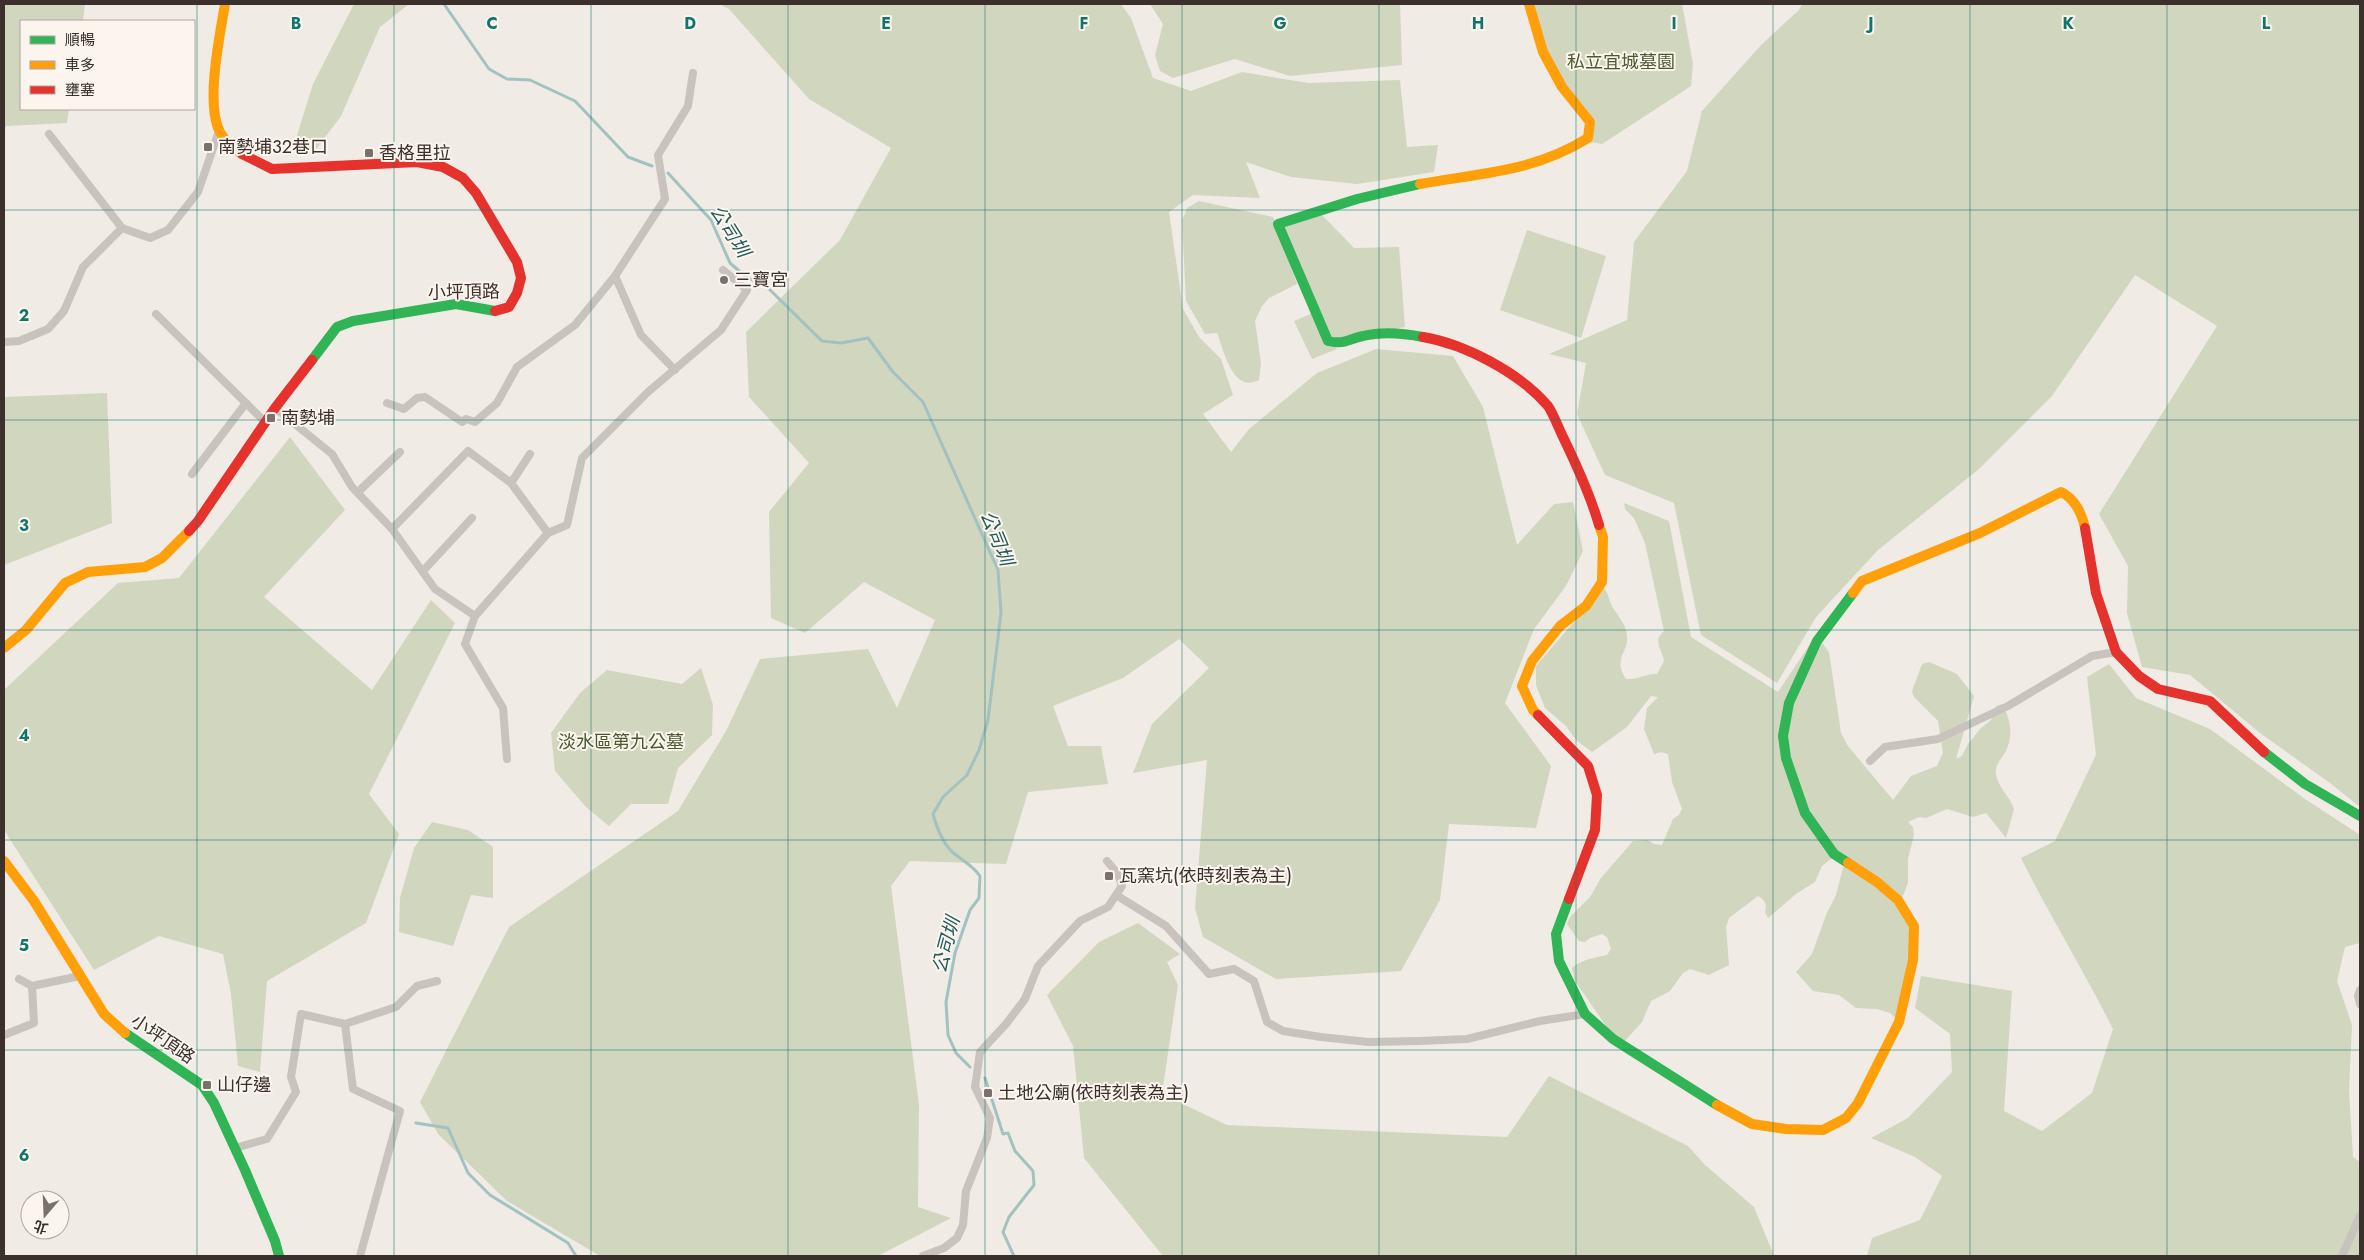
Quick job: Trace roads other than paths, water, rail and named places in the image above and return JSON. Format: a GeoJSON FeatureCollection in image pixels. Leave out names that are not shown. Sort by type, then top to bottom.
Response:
{"type":"FeatureCollection","features":[{"type":"Feature","properties":{"kind":"street"},"geometry":{"type":"LineString","coordinates":[[49,134],[122,228],[150,238],[168,230],[198,192],[219,131],[215,112],[214,86],[225,4]]}},
{"type":"Feature","properties":{"kind":"street"},"geometry":{"type":"LineString","coordinates":[[1529,4],[1543,52],[1562,87],[1590,122],[1588,138],[1573,149],[1524,167],[1407,187],[1346,201],[1278,224],[1328,341],[1339,344],[1363,336],[1397,332],[1440,340],[1486,360],[1528,386],[1549,408],[1590,494],[1603,537],[1602,582],[1586,606],[1560,626],[1532,661],[1522,686],[1533,710],[1588,766],[1597,795],[1595,830],[1556,934],[1558,960],[1585,1014],[1613,1039],[1718,1106],[1752,1124],[1786,1129],[1824,1130],[1846,1118],[1858,1103],[1899,1022],[1913,960],[1914,926],[1898,900],[1877,882],[1834,854],[1805,813],[1789,767],[1783,736],[1789,703],[1817,641],[1862,581],[1980,533],[2060,492],[2070,496],[2083,519],[2096,593],[2116,652],[2139,676],[2158,688],[2210,702],[2256,745],[2305,784],[2360,816]]}},
{"type":"Feature","properties":{"kind":"street"},"geometry":{"type":"LineString","coordinates":[[387,403],[404,409],[417,398],[425,397],[462,422],[466,419],[475,422],[497,402],[516,368],[575,325],[615,276],[665,199],[658,155],[688,106],[693,73]]}},
{"type":"Feature","properties":{"kind":"street","name":"小坪頂路"},"geometry":{"type":"LineString","coordinates":[[4,648],[26,630],[65,583],[88,572],[145,567],[162,558],[198,521],[276,408],[337,327],[353,321],[456,304],[493,311],[509,307],[517,293],[521,278],[517,262],[476,193],[463,178],[444,168],[417,162],[272,170],[254,163],[235,148],[219,131]]}},
{"type":"Feature","properties":{"kind":"street"},"geometry":{"type":"LineString","coordinates":[[4,342],[19,341],[48,329],[64,311],[84,267],[122,228]]}},
{"type":"Feature","properties":{"kind":"street"},"geometry":{"type":"LineString","coordinates":[[507,759],[503,708],[465,644],[475,616],[548,533],[567,525],[582,458],[648,392],[721,330],[747,290],[723,270]]}},
{"type":"Feature","properties":{"kind":"street"},"geometry":{"type":"LineString","coordinates":[[615,276],[641,335],[675,370]]}},
{"type":"Feature","properties":{"kind":"street"},"geometry":{"type":"LineString","coordinates":[[156,314],[266,424]]}},
{"type":"Feature","properties":{"kind":"street"},"geometry":{"type":"LineString","coordinates":[[192,474],[246,404]]}},
{"type":"Feature","properties":{"kind":"street"},"geometry":{"type":"LineString","coordinates":[[276,408],[332,454],[352,487],[392,529],[436,589],[475,616]]}},
{"type":"Feature","properties":{"kind":"street"},"geometry":{"type":"LineString","coordinates":[[392,529],[468,451],[511,483],[548,533]]}},
{"type":"Feature","properties":{"kind":"street"},"geometry":{"type":"LineString","coordinates":[[358,492],[400,452]]}},
{"type":"Feature","properties":{"kind":"street"},"geometry":{"type":"LineString","coordinates":[[511,483],[530,454]]}},
{"type":"Feature","properties":{"kind":"street"},"geometry":{"type":"LineString","coordinates":[[423,571],[472,518]]}},
{"type":"Feature","properties":{"kind":"street"},"geometry":{"type":"LineString","coordinates":[[1870,761],[1885,747],[1938,739],[2008,706],[2092,656],[2116,652]]}},
{"type":"Feature","properties":{"kind":"street","name":"小坪頂路"},"geometry":{"type":"LineString","coordinates":[[4,861],[34,901],[104,1014],[116,1026],[202,1085],[214,1103],[235,1148],[275,1241],[279,1256]]}},
{"type":"Feature","properties":{"kind":"street"},"geometry":{"type":"LineString","coordinates":[[923,1256],[944,1248],[957,1238],[963,1225],[966,1191],[987,1138],[990,1118],[974,1087],[980,1052],[1006,1024],[1025,999],[1038,966],[1080,921],[1108,906],[1122,886],[1118,874],[1107,861]]}},
{"type":"Feature","properties":{"kind":"street"},"geometry":{"type":"LineString","coordinates":[[1116,895],[1166,926],[1209,974],[1234,969],[1254,981],[1267,1022],[1283,1031],[1368,1042],[1467,1039],[1540,1021],[1585,1014]]}},
{"type":"Feature","properties":{"kind":"street"},"geometry":{"type":"LineString","coordinates":[[20,979],[32,986],[80,976]]}},
{"type":"Feature","properties":{"kind":"street"},"geometry":{"type":"LineString","coordinates":[[235,1148],[267,1139],[296,1092],[291,1077],[301,1014],[345,1024],[396,1007],[416,986],[437,981]]}},
{"type":"Feature","properties":{"kind":"street"},"geometry":{"type":"LineString","coordinates":[[4,1035],[34,1024],[32,986]]}},
{"type":"Feature","properties":{"kind":"street"},"geometry":{"type":"LineString","coordinates":[[2360,990],[2358,996],[2360,1004]]}},
{"type":"Feature","properties":{"kind":"street"},"geometry":{"type":"LineString","coordinates":[[345,1024],[353,1089],[400,1111],[360,1256]]}},
{"type":"Feature","properties":{"kind":"street"},"geometry":{"type":"LineString","coordinates":[[2342,1256],[2360,1216]]}},
{"type":"Feature","properties":{"kind":"waterway","name":"公司圳"},"geometry":{"type":"LineString","coordinates":[[444,4],[489,69],[507,79],[530,80],[575,101],[628,157],[652,166]]}},
{"type":"Feature","properties":{"kind":"waterway","name":"公司圳"},"geometry":{"type":"LineString","coordinates":[[668,173],[711,220],[730,263],[746,277],[766,286],[822,341],[841,343],[868,338],[893,372],[923,402],[998,570],[1001,613],[988,720],[979,750],[967,775],[943,797],[933,814],[947,847],[980,876],[979,898],[970,910],[955,953],[946,1002],[948,1035],[956,1053],[970,1067]]}},
{"type":"Feature","properties":{"kind":"waterway","name":"公司圳"},"geometry":{"type":"LineString","coordinates":[[985,1078],[1003,1134],[1008,1133],[1015,1151],[1033,1171],[1034,1185],[1009,1217],[1003,1232],[1014,1256]]}},
{"type":"Feature","properties":{"kind":"waterway"},"geometry":{"type":"LineString","coordinates":[[416,1123],[448,1128],[468,1173],[490,1195],[568,1243],[576,1256]]}},
{"type":"Feature","properties":{"kind":"place","name":"南勢埔32巷口"},"geometry":{"type":"Point","coordinates":[208,147]}},
{"type":"Feature","properties":{"kind":"place","name":"香格里拉"},"geometry":{"type":"Point","coordinates":[369,153]}},
{"type":"Feature","properties":{"kind":"place","name":"三寶宮"},"geometry":{"type":"Point","coordinates":[724,280]}},
{"type":"Feature","properties":{"kind":"place","name":"南勢埔"},"geometry":{"type":"Point","coordinates":[271,418]}},
{"type":"Feature","properties":{"kind":"place","name":"瓦窯坑(依時刻表為主)"},"geometry":{"type":"Point","coordinates":[1109,876]}},
{"type":"Feature","properties":{"kind":"place","name":"山仔邊"},"geometry":{"type":"Point","coordinates":[207,1085]}},
{"type":"Feature","properties":{"kind":"place","name":"土地公廟(依時刻表為主)"},"geometry":{"type":"Point","coordinates":[988,1093]}},
{"type":"Feature","properties":{"kind":"park label","name":"私立宜城墓園"},"geometry":{"type":"Point","coordinates":[1621,62]}},
{"type":"Feature","properties":{"kind":"park label","name":"淡水區第九公墓"},"geometry":{"type":"Point","coordinates":[621,742]}}]}
